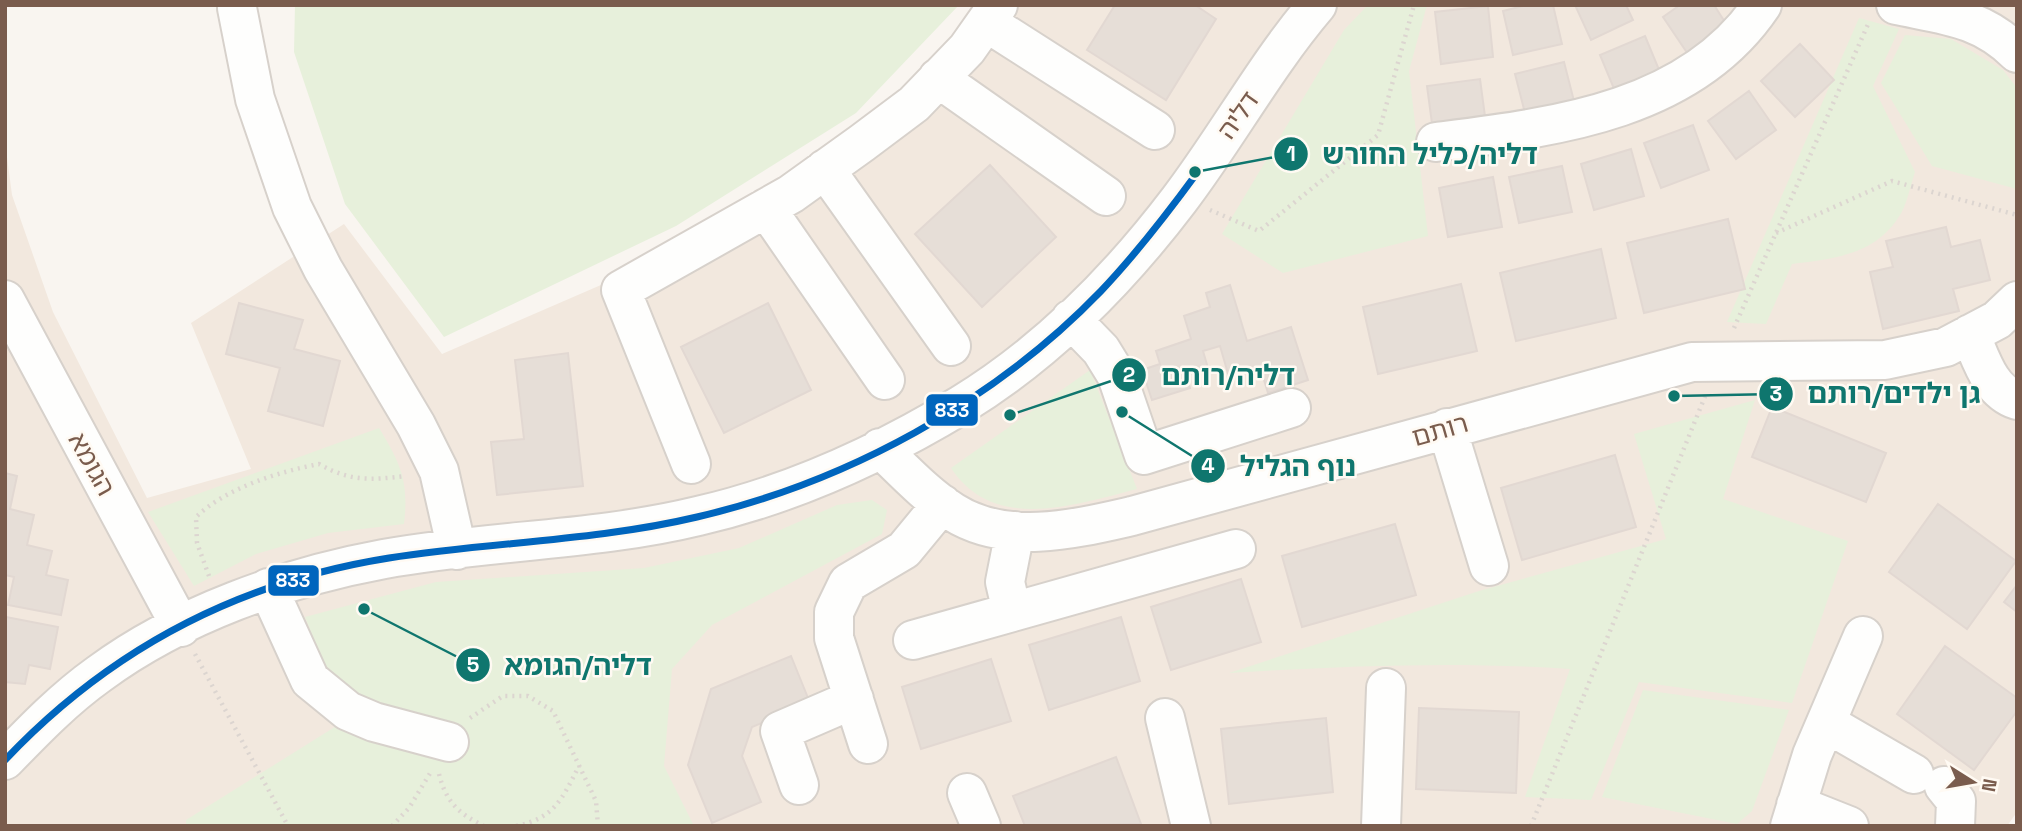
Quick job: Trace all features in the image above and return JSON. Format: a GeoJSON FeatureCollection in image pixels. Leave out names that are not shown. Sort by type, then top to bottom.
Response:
{"type":"FeatureCollection","features":[{"type":"Feature","properties":{"kind":"street"},"geometry":{"type":"LineString","coordinates":[[1436,142],[1589,117],[1654,94],[1713,61],[1746,29],[1762,5]]}},
{"type":"Feature","properties":{"kind":"street"},"geometry":{"type":"LineString","coordinates":[[236,6],[255,99],[292,207],[323,269],[416,425],[439,471],[457,551]]}},
{"type":"Feature","properties":{"kind":"street"},"geometry":{"type":"LineString","coordinates":[[1883,12],[1948,10],[1998,34],[2017,53]]}},
{"type":"Feature","properties":{"kind":"street"},"geometry":{"type":"LineString","coordinates":[[691,464],[621,290],[766,208],[914,104],[967,49],[992,13],[1154,130]]}},
{"type":"Feature","properties":{"kind":"street","name":"דליה"},"geometry":{"type":"LineString","coordinates":[[5,760],[51,713],[101,672],[181,627],[268,589],[328,571],[387,559],[697,517],[806,482],[880,449],[958,407],[1007,376],[1102,290],[1181,198],[1306,14]]}},
{"type":"Feature","properties":{"kind":"street"},"geometry":{"type":"LineString","coordinates":[[938,78],[1106,196]]}},
{"type":"Feature","properties":{"kind":"street"},"geometry":{"type":"LineString","coordinates":[[825,169],[951,346]]}},
{"type":"Feature","properties":{"kind":"street"},"geometry":{"type":"LineString","coordinates":[[766,208],[885,380]]}},
{"type":"Feature","properties":{"kind":"street","name":"הגומא"},"geometry":{"type":"LineString","coordinates":[[5,300],[15,342],[181,627]]}},
{"type":"Feature","properties":{"kind":"street","name":"רותם"},"geometry":{"type":"LineString","coordinates":[[880,449],[955,514],[1015,531],[1067,531],[1132,516],[1692,362],[1885,360],[1946,347],[1997,320],[2017,301]]}},
{"type":"Feature","properties":{"kind":"street"},"geometry":{"type":"LineString","coordinates":[[1071,319],[1101,350],[1117,376],[1144,455],[1292,408]]}},
{"type":"Feature","properties":{"kind":"street"},"geometry":{"type":"LineString","coordinates":[[1970,334],[1992,382],[2008,397],[2017,400]]}},
{"type":"Feature","properties":{"kind":"street"},"geometry":{"type":"LineString","coordinates":[[1447,428],[1489,566]]}},
{"type":"Feature","properties":{"kind":"street"},"geometry":{"type":"LineString","coordinates":[[868,744],[834,639],[834,612],[849,583],[904,550],[942,504]]}},
{"type":"Feature","properties":{"kind":"street"},"geometry":{"type":"LineString","coordinates":[[1012,612],[1005,582],[1015,531]]}},
{"type":"Feature","properties":{"kind":"street"},"geometry":{"type":"LineString","coordinates":[[913,640],[1236,549]]}},
{"type":"Feature","properties":{"kind":"street"},"geometry":{"type":"LineString","coordinates":[[268,589],[310,680],[348,711],[374,722],[449,742]]}},
{"type":"Feature","properties":{"kind":"street"},"geometry":{"type":"LineString","coordinates":[[1849,826],[1793,815],[1826,723],[1863,636]]}},
{"type":"Feature","properties":{"kind":"street"},"geometry":{"type":"LineString","coordinates":[[1381,826],[1387,688]]}},
{"type":"Feature","properties":{"kind":"street"},"geometry":{"type":"LineString","coordinates":[[799,785],[779,731],[854,699]]}},
{"type":"Feature","properties":{"kind":"street"},"geometry":{"type":"LineString","coordinates":[[1165,718],[1191,826]]}},
{"type":"Feature","properties":{"kind":"street"},"geometry":{"type":"LineString","coordinates":[[1826,723],[1929,780],[1956,801],[1955,826]]}},
{"type":"Feature","properties":{"kind":"path"},"geometry":{"type":"LineString","coordinates":[[1181,198],[1259,231],[1378,135],[1414,5]]}},
{"type":"Feature","properties":{"kind":"path"},"geometry":{"type":"LineString","coordinates":[[1531,826],[1720,361],[1776,234],[1883,12]]}},
{"type":"Feature","properties":{"kind":"path"},"geometry":{"type":"LineString","coordinates":[[1776,234],[1892,181],[2017,215]]}},
{"type":"Feature","properties":{"kind":"path"},"geometry":{"type":"LineString","coordinates":[[224,606],[197,542],[196,517],[206,507],[262,478],[319,464],[341,477],[374,480],[439,471]]}},
{"type":"Feature","properties":{"kind":"path"},"geometry":{"type":"LineString","coordinates":[[181,627],[288,826]]}},
{"type":"Feature","properties":{"kind":"path"},"geometry":{"type":"LineString","coordinates":[[449,742],[474,713],[503,696],[528,696],[553,711],[596,801],[598,826]]}},
{"type":"Feature","properties":{"kind":"path"},"geometry":{"type":"LineString","coordinates":[[392,826],[410,808],[437,763],[444,794],[461,815],[484,826]]}},
{"type":"Feature","properties":{"kind":"path"},"geometry":{"type":"LineString","coordinates":[[516,826],[535,822],[559,804],[579,766]]}},
{"type":"Feature","properties":{"kind":"shaded area"},"geometry":{"type":"Polygon","coordinates":[[[975,5],[2017,5],[2017,812],[2007,826],[5,826],[5,142],[12,195],[53,312],[147,498],[251,469],[191,323],[344,224],[442,354],[654,262],[918,87],[975,5]]]}},
{"type":"Feature","properties":{"kind":"green space"},"geometry":{"type":"Polygon","coordinates":[[[295,5],[959,5],[856,113],[676,226],[444,337],[345,204],[294,52],[295,5]]]}},
{"type":"Feature","properties":{"kind":"green space"},"geometry":{"type":"Polygon","coordinates":[[[1368,5],[1427,5],[1409,71],[1428,236],[1283,273],[1222,234],[1344,30],[1368,5]]]}},
{"type":"Feature","properties":{"kind":"green space"},"geometry":{"type":"Polygon","coordinates":[[[1859,18],[1899,29],[1873,86],[1915,172],[1904,208],[1888,230],[1864,247],[1837,257],[1792,264],[1766,324],[1727,322],[1859,18]]]}},
{"type":"Feature","properties":{"kind":"green space"},"geometry":{"type":"Polygon","coordinates":[[[1905,35],[1951,39],[2003,70],[2017,88],[2017,189],[1932,166],[1881,83],[1905,35]]]}},
{"type":"Feature","properties":{"kind":"green space"},"geometry":{"type":"Polygon","coordinates":[[[1090,370],[1137,489],[1062,507],[1012,507],[989,501],[969,488],[951,468],[1090,370]]]}},
{"type":"Feature","properties":{"kind":"green space"},"geometry":{"type":"Polygon","coordinates":[[[1755,400],[1723,499],[1848,541],[1792,703],[1639,682],[1591,800],[1525,797],[1570,669],[1400,665],[1229,673],[1479,591],[1666,539],[1634,434],[1755,400]]]}},
{"type":"Feature","properties":{"kind":"green space"},"geometry":{"type":"Polygon","coordinates":[[[379,428],[402,474],[405,496],[404,524],[328,533],[256,554],[194,586],[148,512],[379,428]]]}},
{"type":"Feature","properties":{"kind":"green space"},"geometry":{"type":"Polygon","coordinates":[[[872,500],[887,510],[882,534],[712,625],[672,669],[664,766],[694,826],[186,826],[186,820],[346,720],[305,617],[436,582],[644,568],[739,548],[837,505],[872,500]]]}},
{"type":"Feature","properties":{"kind":"green space"},"geometry":{"type":"Polygon","coordinates":[[[1643,690],[1789,710],[1752,811],[1737,824],[1602,797],[1643,690]]]}},
{"type":"Feature","properties":{"kind":"building"},"geometry":{"type":"Polygon","coordinates":[[[1115,5],[1195,5],[1216,19],[1166,100],[1087,50],[1115,5]]]}},
{"type":"Feature","properties":{"kind":"building"},"geometry":{"type":"Polygon","coordinates":[[[1527,5],[1553,5],[1562,44],[1513,55],[1503,11],[1527,5]]]}},
{"type":"Feature","properties":{"kind":"building"},"geometry":{"type":"Polygon","coordinates":[[[1575,5],[1626,5],[1633,20],[1591,40],[1575,5]]]}},
{"type":"Feature","properties":{"kind":"building"},"geometry":{"type":"Polygon","coordinates":[[[1680,5],[1714,5],[1730,30],[1690,57],[1663,17],[1680,5]]]}},
{"type":"Feature","properties":{"kind":"building"},"geometry":{"type":"Polygon","coordinates":[[[1488,6],[1493,57],[1441,64],[1435,12],[1488,6]]]}},
{"type":"Feature","properties":{"kind":"building"},"geometry":{"type":"Polygon","coordinates":[[[1645,36],[1662,77],[1617,96],[1600,55],[1645,36]]]}},
{"type":"Feature","properties":{"kind":"building"},"geometry":{"type":"Polygon","coordinates":[[[1800,44],[1834,80],[1795,117],[1761,81],[1800,44]]]}},
{"type":"Feature","properties":{"kind":"building"},"geometry":{"type":"Polygon","coordinates":[[[1564,62],[1575,105],[1526,117],[1515,74],[1564,62]]]}},
{"type":"Feature","properties":{"kind":"building"},"geometry":{"type":"Polygon","coordinates":[[[1480,79],[1486,124],[1433,131],[1427,86],[1480,79]]]}},
{"type":"Feature","properties":{"kind":"building"},"geometry":{"type":"Polygon","coordinates":[[[1749,91],[1776,130],[1736,159],[1708,121],[1749,91]]]}},
{"type":"Feature","properties":{"kind":"building"},"geometry":{"type":"Polygon","coordinates":[[[1693,125],[1709,170],[1661,188],[1644,143],[1693,125]]]}},
{"type":"Feature","properties":{"kind":"building"},"geometry":{"type":"Polygon","coordinates":[[[1631,149],[1644,196],[1594,210],[1581,164],[1631,149]]]}},
{"type":"Feature","properties":{"kind":"building"},"geometry":{"type":"Polygon","coordinates":[[[990,165],[1056,237],[982,307],[915,234],[990,165]]]}},
{"type":"Feature","properties":{"kind":"building"},"geometry":{"type":"Polygon","coordinates":[[[1562,166],[1572,212],[1519,223],[1509,177],[1562,166]]]}},
{"type":"Feature","properties":{"kind":"building"},"geometry":{"type":"Polygon","coordinates":[[[1493,177],[1502,227],[1448,237],[1439,188],[1493,177]]]}},
{"type":"Feature","properties":{"kind":"building"},"geometry":{"type":"Polygon","coordinates":[[[1728,219],[1745,289],[1644,313],[1627,243],[1728,219]]]}},
{"type":"Feature","properties":{"kind":"building"},"geometry":{"type":"Polygon","coordinates":[[[1946,227],[1951,247],[1980,240],[1990,280],[1953,289],[1959,311],[1883,329],[1870,272],[1893,267],[1886,241],[1946,227]]]}},
{"type":"Feature","properties":{"kind":"building"},"geometry":{"type":"Polygon","coordinates":[[[1601,249],[1616,318],[1516,341],[1500,273],[1601,249]]]}},
{"type":"Feature","properties":{"kind":"building"},"geometry":{"type":"Polygon","coordinates":[[[1461,284],[1477,351],[1378,374],[1363,307],[1461,284]]]}},
{"type":"Feature","properties":{"kind":"building"},"geometry":{"type":"Polygon","coordinates":[[[1230,285],[1247,341],[1291,327],[1308,380],[1268,393],[1260,367],[1229,377],[1220,346],[1203,351],[1208,368],[1186,375],[1190,388],[1152,400],[1142,370],[1160,364],[1156,351],[1191,339],[1184,316],[1210,307],[1206,293],[1230,285]]]}},
{"type":"Feature","properties":{"kind":"building"},"geometry":{"type":"Polygon","coordinates":[[[239,303],[303,320],[294,349],[340,361],[323,426],[268,411],[280,368],[226,354],[239,303]]]}},
{"type":"Feature","properties":{"kind":"building"},"geometry":{"type":"Polygon","coordinates":[[[768,303],[811,390],[724,433],[681,347],[768,303]]]}},
{"type":"Feature","properties":{"kind":"building"},"geometry":{"type":"Polygon","coordinates":[[[568,353],[583,486],[497,495],[491,442],[524,439],[515,360],[568,353]]]}},
{"type":"Feature","properties":{"kind":"building"},"geometry":{"type":"Polygon","coordinates":[[[1772,407],[1886,453],[1866,502],[1752,457],[1772,407]]]}},
{"type":"Feature","properties":{"kind":"building"},"geometry":{"type":"Polygon","coordinates":[[[1615,455],[1636,527],[1522,560],[1501,488],[1615,455]]]}},
{"type":"Feature","properties":{"kind":"building"},"geometry":{"type":"Polygon","coordinates":[[[5,473],[17,476],[10,509],[34,515],[27,545],[52,551],[46,575],[68,580],[61,615],[8,605],[14,577],[5,575],[5,473]]]}},
{"type":"Feature","properties":{"kind":"building"},"geometry":{"type":"Polygon","coordinates":[[[1938,504],[2016,561],[1967,629],[1889,572],[1938,504]]]}},
{"type":"Feature","properties":{"kind":"building"},"geometry":{"type":"Polygon","coordinates":[[[1395,524],[1416,595],[1302,627],[1282,556],[1395,524]]]}},
{"type":"Feature","properties":{"kind":"building"},"geometry":{"type":"Polygon","coordinates":[[[1241,579],[1261,642],[1171,670],[1151,607],[1241,579]]]}},
{"type":"Feature","properties":{"kind":"building"},"geometry":{"type":"Polygon","coordinates":[[[2017,585],[2017,612],[2004,602],[2017,585]]]}},
{"type":"Feature","properties":{"kind":"building"},"geometry":{"type":"Polygon","coordinates":[[[6,617],[58,627],[50,669],[29,665],[25,684],[5,682],[6,617]]]}},
{"type":"Feature","properties":{"kind":"building"},"geometry":{"type":"Polygon","coordinates":[[[1121,617],[1140,681],[1049,710],[1029,645],[1121,617]]]}},
{"type":"Feature","properties":{"kind":"building"},"geometry":{"type":"Polygon","coordinates":[[[1945,646],[2017,698],[2017,711],[1974,770],[1897,714],[1945,646]]]}},
{"type":"Feature","properties":{"kind":"building"},"geometry":{"type":"Polygon","coordinates":[[[791,656],[810,703],[752,727],[742,756],[761,802],[712,823],[688,765],[711,689],[791,656]]]}},
{"type":"Feature","properties":{"kind":"building"},"geometry":{"type":"Polygon","coordinates":[[[991,659],[1011,721],[921,749],[902,687],[991,659]]]}},
{"type":"Feature","properties":{"kind":"building"},"geometry":{"type":"Polygon","coordinates":[[[1419,708],[1519,712],[1516,793],[1416,789],[1419,708]]]}},
{"type":"Feature","properties":{"kind":"building"},"geometry":{"type":"Polygon","coordinates":[[[1326,718],[1333,792],[1229,804],[1221,729],[1326,718]]]}},
{"type":"Feature","properties":{"kind":"building"},"geometry":{"type":"Polygon","coordinates":[[[1116,757],[1141,824],[1025,826],[1013,796],[1116,757]]]}},
{"type":"Feature","properties":{"kind":"transit line","name":"833"},"geometry":{"type":"LineString","coordinates":[[5,760],[45,720],[88,685],[133,654],[180,626],[229,603],[280,584],[333,569],[389,558],[621,531],[697,517],[808,483],[863,459],[966,402],[1014,368],[1059,331],[1127,263],[1197,173]]}},
{"type":"Feature","properties":{"kind":"place","name":"דליה/כליל החורש"},"geometry":{"type":"Point","coordinates":[1195,172]}},
{"type":"Feature","properties":{"kind":"place","name":"גן ילדים/רותם"},"geometry":{"type":"Point","coordinates":[1674,396]}},
{"type":"Feature","properties":{"kind":"place","name":"נוף הגליל"},"geometry":{"type":"Point","coordinates":[1122,412]}},
{"type":"Feature","properties":{"kind":"place","name":"דליה/רותם"},"geometry":{"type":"Point","coordinates":[1010,415]}},
{"type":"Feature","properties":{"kind":"place","name":"דליה/הגומא"},"geometry":{"type":"Point","coordinates":[364,609]}}]}
